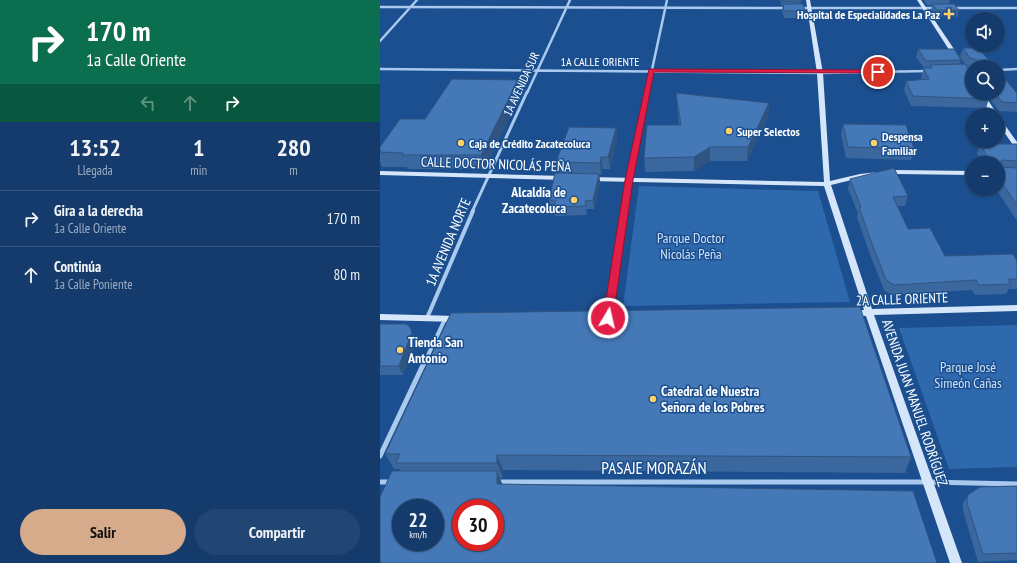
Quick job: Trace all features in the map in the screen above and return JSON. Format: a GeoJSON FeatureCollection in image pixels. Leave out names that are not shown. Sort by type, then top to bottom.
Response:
{"type":"FeatureCollection","features":[{"type":"Feature","properties":{"kind":"main road","name":"AVENIDA JUAN MANUEL RODRÍGUEZ"},"geometry":{"type":"LineString","coordinates":[[808,0],[820,72],[827,184],[869,313],[956,563]]}},
{"type":"Feature","properties":{"kind":"main road"},"geometry":{"type":"LineString","coordinates":[[919,0],[961,64]]}},
{"type":"Feature","properties":{"kind":"main road"},"geometry":{"type":"LineString","coordinates":[[1005,129],[1017,147]]}},
{"type":"Feature","properties":{"kind":"main road","name":"CALLE DOCTOR NICOLÁS PEÑA"},"geometry":{"type":"LineString","coordinates":[[582,179],[827,184],[860,176],[896,172],[965,173]]}},
{"type":"Feature","properties":{"kind":"main road","name":"CALLE DOCTOR NICOLÁS PEÑA"},"geometry":{"type":"LineString","coordinates":[[380,173],[574,178]]}},
{"type":"Feature","properties":{"kind":"main road","name":"2A CALLE ORIENTE"},"geometry":{"type":"LineString","coordinates":[[845,313],[1017,308]]}},
{"type":"Feature","properties":{"kind":"main road"},"geometry":{"type":"LineString","coordinates":[[380,317],[468,319]]}},
{"type":"Feature","properties":{"kind":"street"},"geometry":{"type":"LineString","coordinates":[[380,41],[417,0]]}},
{"type":"Feature","properties":{"kind":"street","name":"1A AVENIDA SUR"},"geometry":{"type":"LineString","coordinates":[[488,176],[570,0]]}},
{"type":"Feature","properties":{"kind":"street"},"geometry":{"type":"LineString","coordinates":[[608,318],[629,180],[667,0]]}},
{"type":"Feature","properties":{"kind":"street"},"geometry":{"type":"LineString","coordinates":[[380,7],[787,8]]}},
{"type":"Feature","properties":{"kind":"street"},"geometry":{"type":"LineString","coordinates":[[795,8],[940,8]]}},
{"type":"Feature","properties":{"kind":"street"},"geometry":{"type":"LineString","coordinates":[[948,8],[1017,8]]}},
{"type":"Feature","properties":{"kind":"street"},"geometry":{"type":"LineString","coordinates":[[1005,70],[1017,69]]}},
{"type":"Feature","properties":{"kind":"street","name":"1A CALLE ORIENTE"},"geometry":{"type":"LineString","coordinates":[[380,70],[820,72],[934,71]]}},
{"type":"Feature","properties":{"kind":"street","name":"1A AVENIDA NORTE"},"geometry":{"type":"LineString","coordinates":[[427,318],[488,176]]}},
{"type":"Feature","properties":{"kind":"street"},"geometry":{"type":"LineString","coordinates":[[380,456],[445,319]]}},
{"type":"Feature","properties":{"kind":"street"},"geometry":{"type":"LineString","coordinates":[[380,482],[396,482]]}},
{"type":"Feature","properties":{"kind":"street","name":"PASAJE MORAZÁN"},"geometry":{"type":"LineString","coordinates":[[491,482],[928,482],[1017,484]]}},
{"type":"Feature","properties":{"kind":"green space","name":"Parque Doctor Nicolás Peña"},"geometry":{"type":"Polygon","coordinates":[[[639,186],[818,191],[850,302],[623,306],[639,186]]]}},
{"type":"Feature","properties":{"kind":"green space","name":"Parque José Simeón Cañas"},"geometry":{"type":"Polygon","coordinates":[[[1017,325],[1017,467],[949,469],[899,328],[1017,325]]]}},
{"type":"Feature","properties":{"kind":"building"},"geometry":{"type":"Polygon","coordinates":[[[781,0],[801,0],[801,2],[782,1],[781,0]]]}},
{"type":"Feature","properties":{"kind":"building"},"geometry":{"type":"Polygon","coordinates":[[[783,4],[803,4],[805,11],[784,11],[783,4]]]}},
{"type":"Feature","properties":{"kind":"building"},"geometry":{"type":"Polygon","coordinates":[[[932,4],[954,4],[959,10],[937,10],[932,4]]]}},
{"type":"Feature","properties":{"kind":"building"},"geometry":{"type":"Polygon","coordinates":[[[918,49],[954,49],[961,60],[926,61],[918,49]]]}},
{"type":"Feature","properties":{"kind":"building"},"geometry":{"type":"Polygon","coordinates":[[[966,52],[982,52],[989,60],[977,60],[970,58],[966,52]]]}},
{"type":"Feature","properties":{"kind":"building"},"geometry":{"type":"Polygon","coordinates":[[[965,64],[965,98],[913,96],[906,81],[929,79],[923,68],[932,68],[930,65],[965,64]]]}},
{"type":"Feature","properties":{"kind":"building"},"geometry":{"type":"Polygon","coordinates":[[[452,79],[518,80],[481,155],[402,155],[403,153],[380,152],[380,147],[400,119],[425,119],[452,79]]]}},
{"type":"Feature","properties":{"kind":"building"},"geometry":{"type":"Polygon","coordinates":[[[1005,79],[1017,93],[1017,103],[1002,102],[1000,100],[1005,100],[1005,79]]]}},
{"type":"Feature","properties":{"kind":"building"},"geometry":{"type":"Polygon","coordinates":[[[676,93],[769,103],[748,147],[710,147],[694,157],[644,158],[647,125],[681,125],[676,93]]]}},
{"type":"Feature","properties":{"kind":"building"},"geometry":{"type":"Polygon","coordinates":[[[843,124],[906,125],[914,149],[848,147],[843,124]]]}},
{"type":"Feature","properties":{"kind":"building"},"geometry":{"type":"Polygon","coordinates":[[[569,127],[616,128],[608,157],[601,157],[600,163],[556,162],[569,127]]]}},
{"type":"Feature","properties":{"kind":"building"},"geometry":{"type":"Polygon","coordinates":[[[1005,144],[1017,144],[1017,161],[1005,160],[1005,156],[987,156],[982,148],[1005,148],[1005,144]]]}},
{"type":"Feature","properties":{"kind":"building"},"geometry":{"type":"Polygon","coordinates":[[[1005,167],[1017,168],[1017,205],[1005,187],[1005,167]]]}},
{"type":"Feature","properties":{"kind":"building"},"geometry":{"type":"Polygon","coordinates":[[[894,168],[908,196],[893,197],[908,229],[930,228],[945,256],[1013,254],[1017,261],[1017,279],[1008,279],[1011,284],[979,285],[976,280],[894,285],[886,280],[850,179],[894,168]]]}},
{"type":"Feature","properties":{"kind":"building"},"geometry":{"type":"Polygon","coordinates":[[[555,173],[599,174],[593,200],[585,201],[586,206],[553,207],[556,200],[549,200],[555,173]]]}},
{"type":"Feature","properties":{"kind":"building","name":"Catedral de Nuestra Señora de los Pobres"},"geometry":{"type":"Polygon","coordinates":[[[860,307],[911,457],[497,455],[497,463],[396,463],[400,454],[385,454],[451,313],[860,307]]]}},
{"type":"Feature","properties":{"kind":"building"},"geometry":{"type":"Polygon","coordinates":[[[380,324],[406,324],[410,327],[412,332],[399,366],[380,366],[380,324]]]}},
{"type":"Feature","properties":{"kind":"building"},"geometry":{"type":"Polygon","coordinates":[[[392,471],[497,471],[497,484],[913,491],[937,563],[380,563],[380,497],[392,471]]]}},
{"type":"Feature","properties":{"kind":"building"},"geometry":{"type":"Polygon","coordinates":[[[1017,486],[1017,553],[983,554],[967,503],[968,495],[980,487],[1017,486]]]}},
{"type":"Feature","properties":{"kind":"place","name":"Hospital de Especialidades La Paz"},"geometry":{"type":"Point","coordinates":[949,14]}},
{"type":"Feature","properties":{"kind":"place","name":"Super Selectos"},"geometry":{"type":"Point","coordinates":[729,131]}},
{"type":"Feature","properties":{"kind":"place","name":"Caja de Crédito Zacatecoluca"},"geometry":{"type":"Point","coordinates":[461,143]}},
{"type":"Feature","properties":{"kind":"place","name":"Despensa Familiar"},"geometry":{"type":"Point","coordinates":[874,143]}},
{"type":"Feature","properties":{"kind":"place","name":"Alcaldía de Zacatecoluca"},"geometry":{"type":"Point","coordinates":[574,200]}},
{"type":"Feature","properties":{"kind":"place","name":"Tienda San Antonio"},"geometry":{"type":"Point","coordinates":[400,350]}},
{"type":"Feature","properties":{"kind":"place","name":"Catedral de Nuestra Señora de los Pobres"},"geometry":{"type":"Point","coordinates":[653,399]}},
{"type":"Feature","properties":{"kind":"route"},"geometry":{"type":"LineString","coordinates":[[608,318],[629,180],[652,71],[878,72]]}}]}
